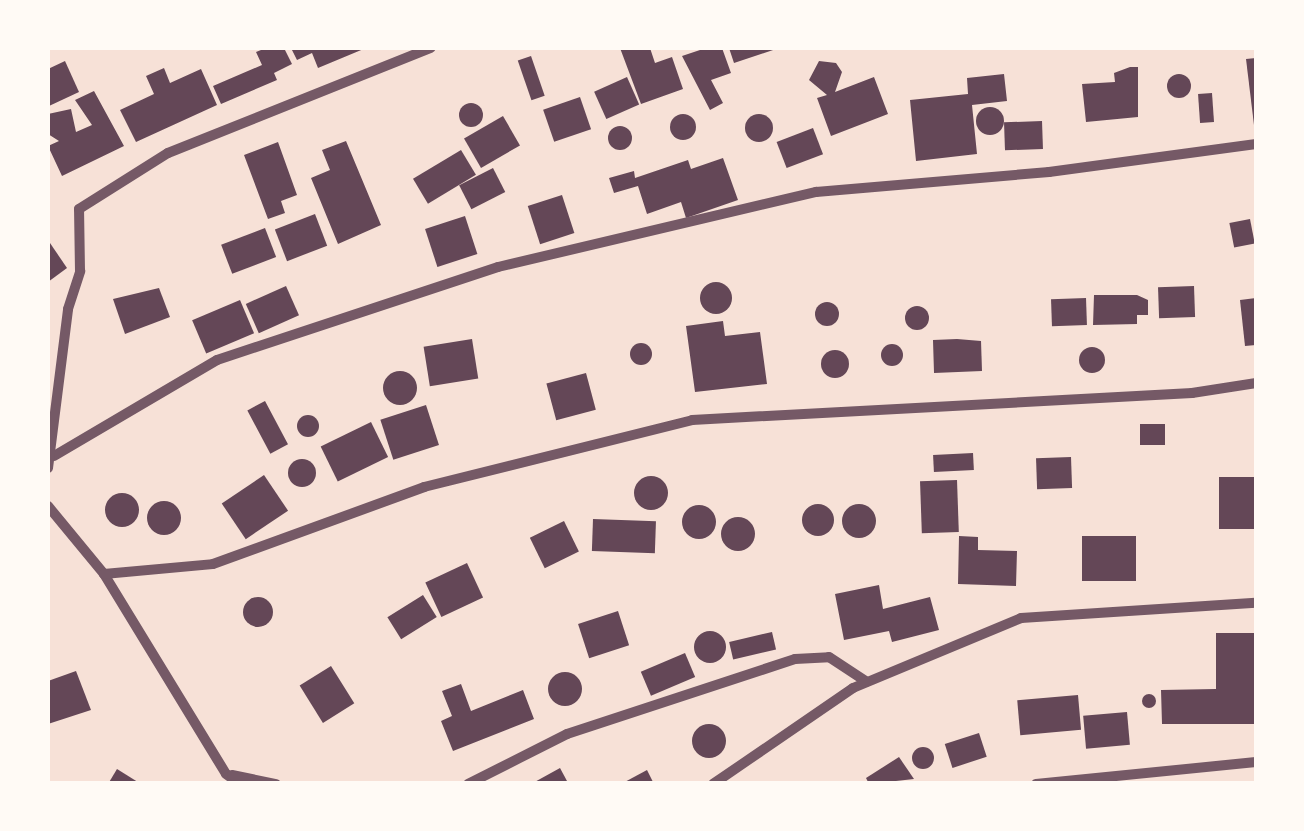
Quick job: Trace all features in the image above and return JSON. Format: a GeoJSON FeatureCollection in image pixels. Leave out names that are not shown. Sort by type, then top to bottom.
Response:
{"type":"FeatureCollection","features":[{"type":"Feature","properties":{"kind":"street"},"geometry":{"type":"LineString","coordinates":[[48,468],[54,456],[68,309],[80,270],[79,209],[168,152],[431,48]]}},
{"type":"Feature","properties":{"kind":"street"},"geometry":{"type":"LineString","coordinates":[[54,456],[217,360],[498,267],[816,192],[1049,172],[1256,144]]}},
{"type":"Feature","properties":{"kind":"street"},"geometry":{"type":"LineString","coordinates":[[104,574],[124,567],[213,564],[424,487],[692,420],[1192,394],[1256,383]]}},
{"type":"Feature","properties":{"kind":"street"},"geometry":{"type":"LineString","coordinates":[[48,506],[104,574],[226,774],[240,784]]}},
{"type":"Feature","properties":{"kind":"street"},"geometry":{"type":"LineString","coordinates":[[713,784],[867,682],[1020,618],[1256,603]]}},
{"type":"Feature","properties":{"kind":"street"},"geometry":{"type":"LineString","coordinates":[[468,784],[568,734],[796,659],[829,657],[867,682]]}},
{"type":"Feature","properties":{"kind":"street"},"geometry":{"type":"LineString","coordinates":[[1036,784],[1256,762]]}},
{"type":"Feature","properties":{"kind":"street"},"geometry":{"type":"LineString","coordinates":[[226,774],[276,784]]}},
{"type":"Feature","properties":{"kind":"building"},"geometry":{"type":"Polygon","coordinates":[[[284,48],[292,64],[274,73],[277,80],[221,104],[213,86],[262,65],[256,52],[284,48]]]}},
{"type":"Feature","properties":{"kind":"building"},"geometry":{"type":"Polygon","coordinates":[[[291,48],[366,48],[318,68],[312,53],[297,60],[291,48]]]}},
{"type":"Feature","properties":{"kind":"building"},"geometry":{"type":"Polygon","coordinates":[[[620,48],[650,48],[655,63],[672,57],[683,89],[641,104],[620,48]]]}},
{"type":"Feature","properties":{"kind":"building"},"geometry":{"type":"Polygon","coordinates":[[[706,48],[722,48],[731,73],[711,80],[723,103],[710,110],[682,56],[706,48]]]}},
{"type":"Feature","properties":{"kind":"building"},"geometry":{"type":"Polygon","coordinates":[[[729,48],[779,48],[734,63],[729,48]]]}},
{"type":"Feature","properties":{"kind":"building"},"geometry":{"type":"Polygon","coordinates":[[[531,56],[545,96],[531,100],[518,61],[531,56]]]}},
{"type":"Feature","properties":{"kind":"building"},"geometry":{"type":"Polygon","coordinates":[[[1256,58],[1256,125],[1254,125],[1246,59],[1256,58]]]}},
{"type":"Feature","properties":{"kind":"building"},"geometry":{"type":"Polygon","coordinates":[[[65,61],[79,92],[49,106],[48,69],[65,61]]]}},
{"type":"Feature","properties":{"kind":"building"},"geometry":{"type":"Polygon","coordinates":[[[819,61],[836,63],[842,72],[835,92],[874,77],[888,114],[831,136],[817,98],[827,95],[809,80],[819,61]]]}},
{"type":"Feature","properties":{"kind":"building"},"geometry":{"type":"Polygon","coordinates":[[[1138,67],[1138,117],[1086,122],[1082,84],[1115,82],[1114,73],[1138,67]]]}},
{"type":"Feature","properties":{"kind":"building"},"geometry":{"type":"Polygon","coordinates":[[[164,68],[170,83],[201,69],[217,105],[136,142],[120,110],[154,94],[146,76],[164,68]]]}},
{"type":"Feature","properties":{"kind":"building"},"geometry":{"type":"Polygon","coordinates":[[[1004,74],[1007,101],[972,105],[977,154],[916,161],[910,100],[968,94],[967,78],[1004,74]]]}},
{"type":"Feature","properties":{"kind":"building"},"geometry":{"type":"Polygon","coordinates":[[[1179,74],[1191,86],[1179,98],[1167,86],[1179,74]]]}},
{"type":"Feature","properties":{"kind":"building"},"geometry":{"type":"Polygon","coordinates":[[[627,77],[639,104],[606,119],[594,92],[627,77]]]}},
{"type":"Feature","properties":{"kind":"building"},"geometry":{"type":"Polygon","coordinates":[[[94,91],[124,146],[62,176],[48,146],[59,141],[48,134],[48,114],[71,109],[76,132],[92,125],[75,100],[94,91]]]}},
{"type":"Feature","properties":{"kind":"building"},"geometry":{"type":"Polygon","coordinates":[[[1212,93],[1214,122],[1200,123],[1198,94],[1212,93]]]}},
{"type":"Feature","properties":{"kind":"building"},"geometry":{"type":"Polygon","coordinates":[[[580,97],[591,129],[554,142],[543,110],[580,97]]]}},
{"type":"Feature","properties":{"kind":"building"},"geometry":{"type":"Polygon","coordinates":[[[471,103],[480,106],[480,124],[471,127],[462,124],[459,115],[462,106],[471,103]]]}},
{"type":"Feature","properties":{"kind":"building"},"geometry":{"type":"Polygon","coordinates":[[[990,107],[1000,111],[1004,121],[1000,131],[990,135],[980,131],[976,121],[980,111],[990,107]]]}},
{"type":"Feature","properties":{"kind":"building"},"geometry":{"type":"Polygon","coordinates":[[[683,114],[692,118],[696,127],[692,136],[683,140],[674,136],[670,127],[674,118],[683,114]]]}},
{"type":"Feature","properties":{"kind":"building"},"geometry":{"type":"Polygon","coordinates":[[[759,114],[769,118],[773,128],[769,138],[759,142],[749,138],[745,128],[749,118],[759,114]]]}},
{"type":"Feature","properties":{"kind":"building"},"geometry":{"type":"Polygon","coordinates":[[[503,116],[520,145],[481,168],[464,139],[503,116]]]}},
{"type":"Feature","properties":{"kind":"building"},"geometry":{"type":"Polygon","coordinates":[[[1042,121],[1043,149],[1005,150],[1004,122],[1042,121]]]}},
{"type":"Feature","properties":{"kind":"building"},"geometry":{"type":"Polygon","coordinates":[[[620,126],[632,138],[620,150],[608,138],[620,126]]]}},
{"type":"Feature","properties":{"kind":"building"},"geometry":{"type":"Polygon","coordinates":[[[813,128],[823,154],[787,168],[777,142],[813,128]]]}},
{"type":"Feature","properties":{"kind":"building"},"geometry":{"type":"Polygon","coordinates":[[[346,141],[381,225],[338,244],[311,178],[330,170],[322,150],[346,141]]]}},
{"type":"Feature","properties":{"kind":"building"},"geometry":{"type":"Polygon","coordinates":[[[278,142],[297,195],[281,201],[285,213],[268,219],[244,155],[278,142]]]}},
{"type":"Feature","properties":{"kind":"building"},"geometry":{"type":"Polygon","coordinates":[[[461,150],[476,175],[428,204],[413,179],[461,150]]]}},
{"type":"Feature","properties":{"kind":"building"},"geometry":{"type":"Polygon","coordinates":[[[723,158],[738,200],[686,218],[681,202],[647,214],[638,186],[614,193],[609,178],[634,171],[635,178],[688,160],[691,169],[723,158]]]}},
{"type":"Feature","properties":{"kind":"building"},"geometry":{"type":"Polygon","coordinates":[[[493,168],[505,192],[471,209],[459,185],[493,168]]]}},
{"type":"Feature","properties":{"kind":"building"},"geometry":{"type":"Polygon","coordinates":[[[562,195],[574,233],[540,244],[528,206],[562,195]]]}},
{"type":"Feature","properties":{"kind":"building"},"geometry":{"type":"Polygon","coordinates":[[[315,214],[327,246],[287,261],[275,229],[315,214]]]}},
{"type":"Feature","properties":{"kind":"building"},"geometry":{"type":"Polygon","coordinates":[[[465,216],[477,254],[437,267],[425,229],[465,216]]]}},
{"type":"Feature","properties":{"kind":"building"},"geometry":{"type":"Polygon","coordinates":[[[1250,219],[1255,244],[1234,248],[1229,223],[1250,219]]]}},
{"type":"Feature","properties":{"kind":"building"},"geometry":{"type":"Polygon","coordinates":[[[265,228],[276,257],[232,274],[221,245],[265,228]]]}},
{"type":"Feature","properties":{"kind":"building"},"geometry":{"type":"Polygon","coordinates":[[[48,245],[67,268],[48,282],[48,245]]]}},
{"type":"Feature","properties":{"kind":"building"},"geometry":{"type":"Polygon","coordinates":[[[716,282],[727,287],[732,298],[727,309],[716,314],[705,309],[700,298],[705,287],[716,282]]]}},
{"type":"Feature","properties":{"kind":"building"},"geometry":{"type":"Polygon","coordinates":[[[286,286],[299,315],[259,333],[246,304],[286,286]]]}},
{"type":"Feature","properties":{"kind":"building"},"geometry":{"type":"Polygon","coordinates":[[[1194,286],[1195,317],[1159,318],[1158,287],[1194,286]]]}},
{"type":"Feature","properties":{"kind":"building"},"geometry":{"type":"Polygon","coordinates":[[[159,288],[170,317],[125,334],[113,299],[159,288]]]}},
{"type":"Feature","properties":{"kind":"building"},"geometry":{"type":"Polygon","coordinates":[[[1094,295],[1137,295],[1148,300],[1148,315],[1137,315],[1137,324],[1093,325],[1094,295]]]}},
{"type":"Feature","properties":{"kind":"building"},"geometry":{"type":"Polygon","coordinates":[[[1086,298],[1087,325],[1052,326],[1051,299],[1086,298]]]}},
{"type":"Feature","properties":{"kind":"building"},"geometry":{"type":"Polygon","coordinates":[[[1256,298],[1256,345],[1245,346],[1240,300],[1256,298]]]}},
{"type":"Feature","properties":{"kind":"building"},"geometry":{"type":"Polygon","coordinates":[[[240,300],[254,333],[206,353],[192,320],[240,300]]]}},
{"type":"Feature","properties":{"kind":"building"},"geometry":{"type":"Polygon","coordinates":[[[827,302],[839,314],[827,326],[815,314],[827,302]]]}},
{"type":"Feature","properties":{"kind":"building"},"geometry":{"type":"Polygon","coordinates":[[[917,306],[926,309],[926,327],[917,330],[908,327],[905,318],[908,309],[917,306]]]}},
{"type":"Feature","properties":{"kind":"building"},"geometry":{"type":"Polygon","coordinates":[[[723,321],[725,336],[760,332],[767,384],[695,392],[686,326],[723,321]]]}},
{"type":"Feature","properties":{"kind":"building"},"geometry":{"type":"Polygon","coordinates":[[[472,339],[478,379],[430,386],[424,347],[472,339]]]}},
{"type":"Feature","properties":{"kind":"building"},"geometry":{"type":"Polygon","coordinates":[[[933,340],[981,341],[982,371],[934,373],[933,340]]]}},
{"type":"Feature","properties":{"kind":"building"},"geometry":{"type":"Polygon","coordinates":[[[641,343],[649,346],[649,362],[641,365],[633,362],[630,354],[633,346],[641,343]]]}},
{"type":"Feature","properties":{"kind":"building"},"geometry":{"type":"Polygon","coordinates":[[[888,344],[896,344],[903,355],[896,366],[888,366],[881,359],[881,351],[888,344]]]}},
{"type":"Feature","properties":{"kind":"building"},"geometry":{"type":"Polygon","coordinates":[[[1092,347],[1101,351],[1105,360],[1101,369],[1092,373],[1083,369],[1079,360],[1083,351],[1092,347]]]}},
{"type":"Feature","properties":{"kind":"building"},"geometry":{"type":"Polygon","coordinates":[[[835,350],[845,354],[849,364],[845,374],[835,378],[825,374],[821,364],[825,354],[835,350]]]}},
{"type":"Feature","properties":{"kind":"building"},"geometry":{"type":"Polygon","coordinates":[[[400,371],[412,376],[417,388],[412,400],[400,405],[388,400],[383,388],[388,376],[400,371]]]}},
{"type":"Feature","properties":{"kind":"building"},"geometry":{"type":"Polygon","coordinates":[[[586,373],[596,410],[556,420],[546,384],[586,373]]]}},
{"type":"Feature","properties":{"kind":"building"},"geometry":{"type":"Polygon","coordinates":[[[265,401],[288,444],[270,454],[247,410],[265,401]]]}},
{"type":"Feature","properties":{"kind":"building"},"geometry":{"type":"Polygon","coordinates":[[[426,405],[439,445],[393,460],[380,420],[426,405]]]}},
{"type":"Feature","properties":{"kind":"building"},"geometry":{"type":"Polygon","coordinates":[[[308,415],[316,418],[316,434],[308,437],[300,434],[297,426],[300,418],[308,415]]]}},
{"type":"Feature","properties":{"kind":"building"},"geometry":{"type":"Polygon","coordinates":[[[371,422],[388,457],[338,482],[321,447],[371,422]]]}},
{"type":"Feature","properties":{"kind":"building"},"geometry":{"type":"Polygon","coordinates":[[[1140,424],[1165,424],[1165,445],[1140,445],[1140,424]]]}},
{"type":"Feature","properties":{"kind":"building"},"geometry":{"type":"Polygon","coordinates":[[[973,453],[974,470],[934,472],[933,455],[973,453]]]}},
{"type":"Feature","properties":{"kind":"building"},"geometry":{"type":"Polygon","coordinates":[[[1071,457],[1072,488],[1037,489],[1036,458],[1071,457]]]}},
{"type":"Feature","properties":{"kind":"building"},"geometry":{"type":"Polygon","coordinates":[[[302,459],[312,463],[316,473],[312,483],[302,487],[292,483],[288,473],[292,463],[302,459]]]}},
{"type":"Feature","properties":{"kind":"building"},"geometry":{"type":"Polygon","coordinates":[[[264,475],[288,511],[246,539],[222,504],[264,475]]]}},
{"type":"Feature","properties":{"kind":"building"},"geometry":{"type":"Polygon","coordinates":[[[651,476],[663,481],[668,493],[663,505],[651,510],[639,505],[634,493],[639,481],[651,476]]]}},
{"type":"Feature","properties":{"kind":"building"},"geometry":{"type":"Polygon","coordinates":[[[1219,477],[1256,477],[1256,529],[1219,529],[1219,477]]]}},
{"type":"Feature","properties":{"kind":"building"},"geometry":{"type":"Polygon","coordinates":[[[957,480],[959,532],[922,533],[920,481],[957,480]]]}},
{"type":"Feature","properties":{"kind":"building"},"geometry":{"type":"Polygon","coordinates":[[[122,493],[134,498],[139,510],[134,522],[122,527],[110,522],[105,510],[110,498],[122,493]]]}},
{"type":"Feature","properties":{"kind":"building"},"geometry":{"type":"Polygon","coordinates":[[[164,501],[176,506],[181,518],[176,530],[164,535],[152,530],[147,518],[152,506],[164,501]]]}},
{"type":"Feature","properties":{"kind":"building"},"geometry":{"type":"Polygon","coordinates":[[[818,504],[829,509],[834,520],[829,531],[818,536],[807,531],[802,520],[807,509],[818,504]]]}},
{"type":"Feature","properties":{"kind":"building"},"geometry":{"type":"Polygon","coordinates":[[[859,504],[871,509],[876,521],[871,533],[859,538],[847,533],[842,521],[847,509],[859,504]]]}},
{"type":"Feature","properties":{"kind":"building"},"geometry":{"type":"Polygon","coordinates":[[[699,505],[711,510],[716,522],[711,534],[699,539],[687,534],[682,522],[687,510],[699,505]]]}},
{"type":"Feature","properties":{"kind":"building"},"geometry":{"type":"Polygon","coordinates":[[[738,517],[750,522],[755,534],[750,546],[738,551],[726,546],[721,534],[726,522],[738,517]]]}},
{"type":"Feature","properties":{"kind":"building"},"geometry":{"type":"Polygon","coordinates":[[[593,519],[656,521],[655,553],[592,551],[593,519]]]}},
{"type":"Feature","properties":{"kind":"building"},"geometry":{"type":"Polygon","coordinates":[[[564,521],[579,552],[545,568],[530,538],[564,521]]]}},
{"type":"Feature","properties":{"kind":"building"},"geometry":{"type":"Polygon","coordinates":[[[959,536],[978,537],[978,550],[1017,551],[1016,586],[958,584],[959,536]]]}},
{"type":"Feature","properties":{"kind":"building"},"geometry":{"type":"Polygon","coordinates":[[[1082,536],[1136,536],[1136,581],[1082,581],[1082,536]]]}},
{"type":"Feature","properties":{"kind":"building"},"geometry":{"type":"Polygon","coordinates":[[[467,563],[483,597],[441,617],[425,582],[467,563]]]}},
{"type":"Feature","properties":{"kind":"building"},"geometry":{"type":"Polygon","coordinates":[[[879,585],[883,609],[930,597],[939,630],[892,642],[889,631],[844,640],[835,594],[879,585]]]}},
{"type":"Feature","properties":{"kind":"building"},"geometry":{"type":"Polygon","coordinates":[[[423,595],[437,617],[401,639],[387,617],[423,595]]]}},
{"type":"Feature","properties":{"kind":"building"},"geometry":{"type":"Polygon","coordinates":[[[258,597],[272,606],[273,612],[264,626],[258,627],[244,618],[243,612],[252,598],[258,597]]]}},
{"type":"Feature","properties":{"kind":"building"},"geometry":{"type":"Polygon","coordinates":[[[618,611],[629,645],[589,658],[578,624],[618,611]]]}},
{"type":"Feature","properties":{"kind":"building"},"geometry":{"type":"Polygon","coordinates":[[[710,631],[721,636],[726,647],[721,658],[710,663],[699,658],[694,647],[699,636],[710,631]]]}},
{"type":"Feature","properties":{"kind":"building"},"geometry":{"type":"Polygon","coordinates":[[[772,632],[776,650],[733,659],[729,642],[772,632]]]}},
{"type":"Feature","properties":{"kind":"building"},"geometry":{"type":"Polygon","coordinates":[[[1216,633],[1256,633],[1256,724],[1162,724],[1161,690],[1216,689],[1216,633]]]}},
{"type":"Feature","properties":{"kind":"building"},"geometry":{"type":"Polygon","coordinates":[[[685,653],[695,677],[651,696],[641,672],[685,653]]]}},
{"type":"Feature","properties":{"kind":"building"},"geometry":{"type":"Polygon","coordinates":[[[331,666],[354,703],[323,723],[300,686],[331,666]]]}},
{"type":"Feature","properties":{"kind":"building"},"geometry":{"type":"Polygon","coordinates":[[[76,671],[91,710],[48,724],[48,681],[76,671]]]}},
{"type":"Feature","properties":{"kind":"building"},"geometry":{"type":"Polygon","coordinates":[[[565,672],[577,677],[582,689],[577,701],[565,706],[553,701],[548,689],[553,677],[565,672]]]}},
{"type":"Feature","properties":{"kind":"building"},"geometry":{"type":"Polygon","coordinates":[[[461,684],[471,711],[523,690],[534,719],[453,751],[441,721],[452,716],[442,691],[461,684]]]}},
{"type":"Feature","properties":{"kind":"building"},"geometry":{"type":"Polygon","coordinates":[[[1149,694],[1156,701],[1149,708],[1142,701],[1149,694]]]}},
{"type":"Feature","properties":{"kind":"building"},"geometry":{"type":"Polygon","coordinates":[[[1078,695],[1081,730],[1020,735],[1017,700],[1078,695]]]}},
{"type":"Feature","properties":{"kind":"building"},"geometry":{"type":"Polygon","coordinates":[[[1127,712],[1130,745],[1086,749],[1083,716],[1127,712]]]}},
{"type":"Feature","properties":{"kind":"building"},"geometry":{"type":"Polygon","coordinates":[[[709,724],[721,729],[726,741],[721,753],[709,758],[697,753],[692,741],[697,729],[709,724]]]}},
{"type":"Feature","properties":{"kind":"building"},"geometry":{"type":"Polygon","coordinates":[[[979,733],[987,757],[952,768],[945,744],[979,733]]]}},
{"type":"Feature","properties":{"kind":"building"},"geometry":{"type":"Polygon","coordinates":[[[923,747],[931,750],[931,766],[923,769],[915,766],[912,758],[915,750],[923,747]]]}},
{"type":"Feature","properties":{"kind":"building"},"geometry":{"type":"Polygon","coordinates":[[[899,757],[914,779],[869,784],[866,778],[899,757]]]}},
{"type":"Feature","properties":{"kind":"building"},"geometry":{"type":"Polygon","coordinates":[[[560,768],[567,781],[531,784],[560,768]]]}},
{"type":"Feature","properties":{"kind":"building"},"geometry":{"type":"Polygon","coordinates":[[[117,769],[141,784],[108,784],[117,769]]]}},
{"type":"Feature","properties":{"kind":"building"},"geometry":{"type":"Polygon","coordinates":[[[647,770],[654,784],[621,784],[647,770]]]}}]}
